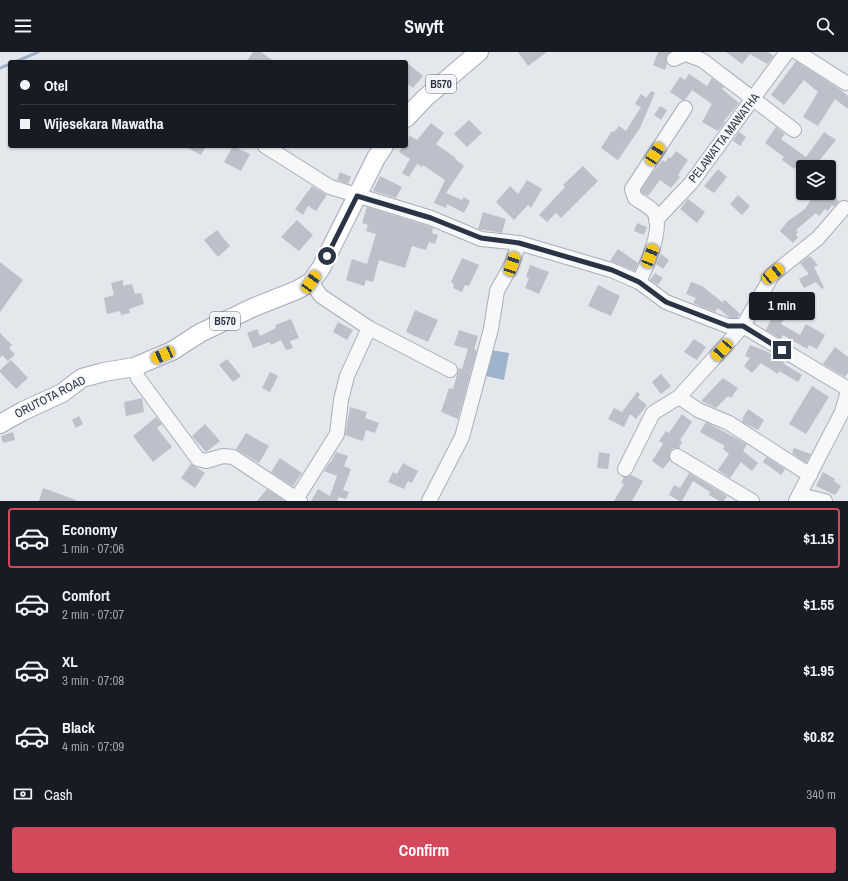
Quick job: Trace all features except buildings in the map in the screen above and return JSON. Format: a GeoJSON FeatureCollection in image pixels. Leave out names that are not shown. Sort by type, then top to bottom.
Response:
{"type":"FeatureCollection","features":[{"type":"Feature","properties":{"kind":"main road","name":"B570"},"geometry":{"type":"LineString","coordinates":[[408,116],[425,98],[479,52]]}},
{"type":"Feature","properties":{"kind":"main road","name":"ORUTOTA ROAD"},"geometry":{"type":"LineString","coordinates":[[0,424],[23,410],[62,393],[82,378],[134,367],[172,351],[200,333],[226,320],[297,290],[311,282],[321,268],[376,158],[383,148]]}},
{"type":"Feature","properties":{"kind":"street","name":"PELAWATTA MAWATHA"},"geometry":{"type":"LineString","coordinates":[[656,220],[690,183],[787,52]]}},
{"type":"Feature","properties":{"kind":"street"},"geometry":{"type":"LineString","coordinates":[[797,52],[846,83]]}},
{"type":"Feature","properties":{"kind":"street"},"geometry":{"type":"LineString","coordinates":[[674,59],[685,54],[702,60],[754,98],[794,130]]}},
{"type":"Feature","properties":{"kind":"street"},"geometry":{"type":"LineString","coordinates":[[639,282],[654,246],[656,220],[653,211],[635,198],[632,189],[685,108]]}},
{"type":"Feature","properties":{"kind":"street"},"geometry":{"type":"LineString","coordinates":[[268,148],[330,187],[431,218],[481,238],[519,243],[612,270],[639,282],[666,302],[728,326],[743,326],[848,390],[842,412],[798,498],[825,501]]}},
{"type":"Feature","properties":{"kind":"street"},"geometry":{"type":"LineString","coordinates":[[625,469],[653,413],[679,398],[743,326],[773,274],[818,238],[844,208]]}},
{"type":"Feature","properties":{"kind":"street"},"geometry":{"type":"LineString","coordinates":[[429,501],[462,437],[491,329],[497,291],[512,264],[519,243]]}},
{"type":"Feature","properties":{"kind":"street"},"geometry":{"type":"LineString","coordinates":[[311,282],[321,296],[369,328],[450,370]]}},
{"type":"Feature","properties":{"kind":"street"},"geometry":{"type":"LineString","coordinates":[[134,367],[138,378],[198,458],[206,461],[223,456],[233,457],[297,500],[337,434],[341,400],[348,376],[369,328]]}},
{"type":"Feature","properties":{"kind":"street"},"geometry":{"type":"LineString","coordinates":[[679,398],[698,410],[729,423],[810,475]]}},
{"type":"Feature","properties":{"kind":"street"},"geometry":{"type":"LineString","coordinates":[[677,456],[752,501]]}},
{"type":"Feature","properties":{"kind":"water"},"geometry":{"type":"Polygon","coordinates":[[[491,350],[509,353],[504,380],[486,376],[491,350]]]}},
{"type":"Feature","properties":{"kind":"waterway"},"geometry":{"type":"LineString","coordinates":[[20,60],[38,52]]}},
{"type":"Feature","properties":{"kind":"waterway"},"geometry":{"type":"LineString","coordinates":[[0,68],[8,65]]}},
{"type":"Feature","properties":{"kind":"route"},"geometry":{"type":"LineString","coordinates":[[327,256],[357,196],[431,218],[481,238],[519,243],[612,270],[639,282],[666,302],[728,326],[743,326],[782,350]]}}]}
